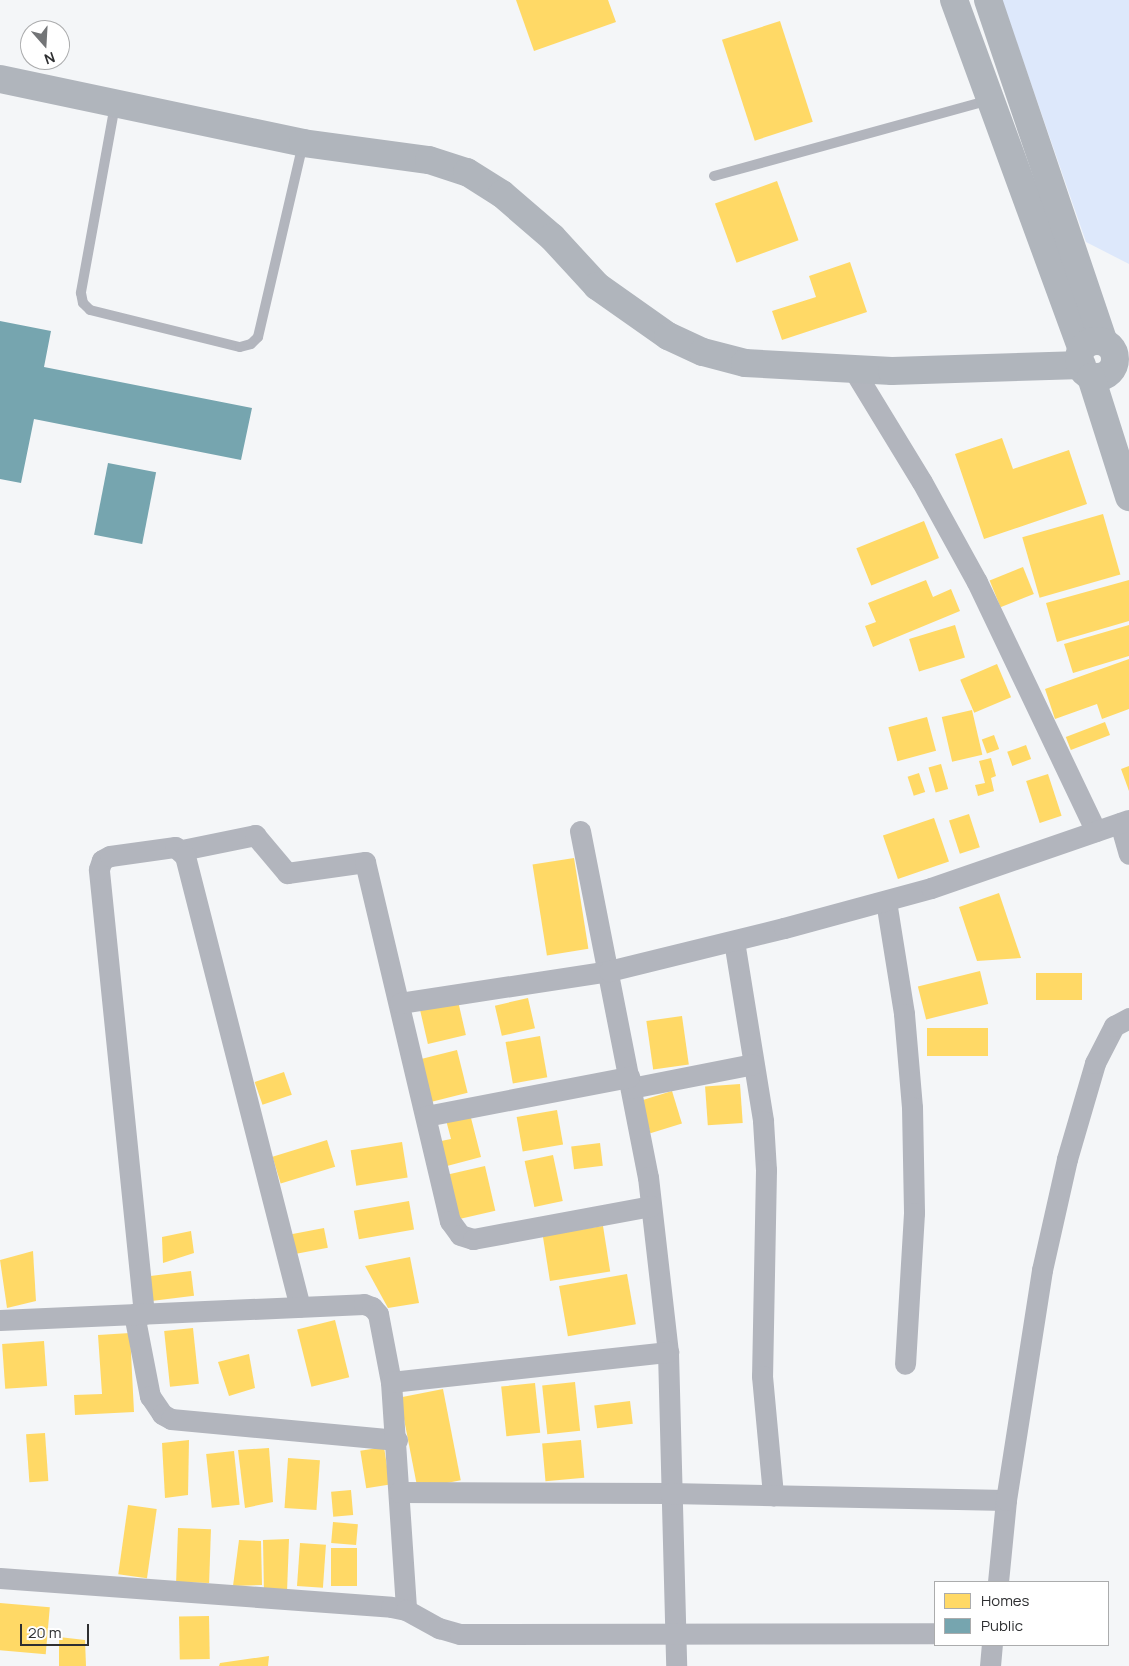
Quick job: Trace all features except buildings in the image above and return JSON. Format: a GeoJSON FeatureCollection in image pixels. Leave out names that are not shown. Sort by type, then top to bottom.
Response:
{"type":"FeatureCollection","features":[{"type":"Feature","properties":{"kind":"street"},"geometry":{"type":"LineString","coordinates":[[954,0],[990,100],[1101,359],[1129,497]]}},
{"type":"Feature","properties":{"kind":"street"},"geometry":{"type":"LineString","coordinates":[[988,0],[1101,359],[1129,436]]}},
{"type":"Feature","properties":{"kind":"street"},"geometry":{"type":"LineString","coordinates":[[0,79],[303,142],[430,160],[467,172],[502,194],[552,237],[597,286],[668,336],[703,352],[745,363],[892,371],[1101,359]]}},
{"type":"Feature","properties":{"kind":"street"},"geometry":{"type":"LineString","coordinates":[[853,369],[922,482],[977,582],[1096,832]]}},
{"type":"Feature","properties":{"kind":"street"},"geometry":{"type":"LineString","coordinates":[[400,1003],[609,971],[734,941],[886,901],[1096,832],[1124,821],[1129,854]]}},
{"type":"Feature","properties":{"kind":"street"},"geometry":{"type":"LineString","coordinates":[[580,831],[609,971],[652,1206],[668,1352],[670,1493],[676,1666]]}},
{"type":"Feature","properties":{"kind":"street"},"geometry":{"type":"LineString","coordinates":[[397,1440],[171,1419],[156,1406],[150,1396],[139,1314],[99,869],[102,860],[110,856],[175,848],[182,850],[255,835],[287,873],[365,862],[400,1003],[450,1221],[460,1235],[473,1239],[652,1206]]}},
{"type":"Feature","properties":{"kind":"street"},"geometry":{"type":"LineString","coordinates":[[182,850],[300,1307]]}},
{"type":"Feature","properties":{"kind":"street"},"geometry":{"type":"LineString","coordinates":[[886,901],[904,1014],[912,1107],[914,1213],[905,1364]]}},
{"type":"Feature","properties":{"kind":"street"},"geometry":{"type":"LineString","coordinates":[[734,941],[754,1064],[766,1170],[762,1376],[773,1495]]}},
{"type":"Feature","properties":{"kind":"street"},"geometry":{"type":"LineString","coordinates":[[998,1581],[1006,1500],[1042,1270],[1067,1158],[1095,1063],[1114,1026],[1129,1018]]}},
{"type":"Feature","properties":{"kind":"street"},"geometry":{"type":"LineString","coordinates":[[426,1116],[754,1064]]}},
{"type":"Feature","properties":{"kind":"street"},"geometry":{"type":"LineString","coordinates":[[0,1320],[364,1304],[372,1307],[378,1314],[391,1382],[397,1440],[406,1610]]}},
{"type":"Feature","properties":{"kind":"street"},"geometry":{"type":"LineString","coordinates":[[391,1382],[668,1352]]}},
{"type":"Feature","properties":{"kind":"street"},"geometry":{"type":"LineString","coordinates":[[400,1492],[670,1493],[1006,1500]]}},
{"type":"Feature","properties":{"kind":"street"},"geometry":{"type":"LineString","coordinates":[[0,1578],[406,1610],[440,1628],[460,1634],[934,1633]]}},
{"type":"Feature","properties":{"kind":"street"},"geometry":{"type":"LineString","coordinates":[[990,1666],[992,1646]]}},
{"type":"Feature","properties":{"kind":"lane"},"geometry":{"type":"LineString","coordinates":[[714,176],[990,100]]}},
{"type":"Feature","properties":{"kind":"lane"},"geometry":{"type":"LineString","coordinates":[[115,103],[81,293],[83,303],[90,310],[240,347],[251,344],[258,337],[303,142]]}},
{"type":"Feature","properties":{"kind":"shaded area"},"geometry":{"type":"Polygon","coordinates":[[[1002,0],[1129,0],[1129,264],[1086,242],[1002,0]]]}}]}
